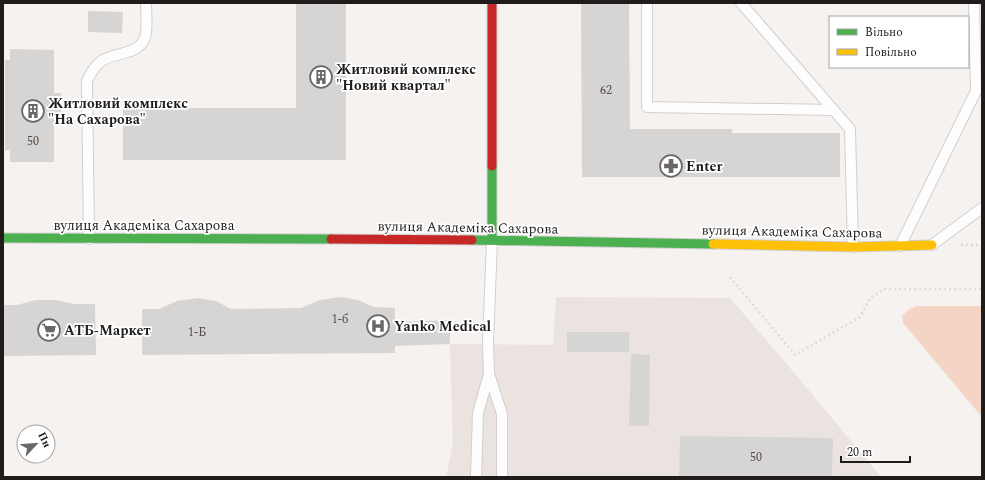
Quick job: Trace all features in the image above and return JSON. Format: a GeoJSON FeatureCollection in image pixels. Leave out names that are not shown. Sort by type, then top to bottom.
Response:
{"type":"FeatureCollection","features":[{"type":"Feature","properties":{"kind":"street"},"geometry":{"type":"LineString","coordinates":[[492,3],[492,240]]}},
{"type":"Feature","properties":{"kind":"street","name":"вулиця Академіка Сахарова"},"geometry":{"type":"LineString","coordinates":[[3,238],[492,240],[852,247],[932,245]]}},
{"type":"Feature","properties":{"kind":"lane"},"geometry":{"type":"LineString","coordinates":[[89,239],[87,81],[93,69],[104,59],[128,52],[143,43],[146,36],[146,3]]}},
{"type":"Feature","properties":{"kind":"lane"},"geometry":{"type":"LineString","coordinates":[[647,3],[647,107],[833,110]]}},
{"type":"Feature","properties":{"kind":"lane"},"geometry":{"type":"LineString","coordinates":[[742,3],[850,129],[852,247]]}},
{"type":"Feature","properties":{"kind":"lane"},"geometry":{"type":"LineString","coordinates":[[900,246],[976,91],[974,3]]}},
{"type":"Feature","properties":{"kind":"lane"},"geometry":{"type":"LineString","coordinates":[[932,245],[982,208]]}},
{"type":"Feature","properties":{"kind":"lane"},"geometry":{"type":"LineString","coordinates":[[492,240],[488,342],[489,374],[502,414],[502,477]]}},
{"type":"Feature","properties":{"kind":"lane"},"geometry":{"type":"LineString","coordinates":[[476,477],[478,414],[489,374]]}},
{"type":"Feature","properties":{"kind":"path"},"geometry":{"type":"LineString","coordinates":[[730,277],[795,355],[860,317],[871,297],[885,289],[982,289]]}},
{"type":"Feature","properties":{"kind":"shaded area"},"geometry":{"type":"Polygon","coordinates":[[[556,297],[730,298],[881,477],[446,477],[453,443],[450,344],[553,345],[556,297]]]}},
{"type":"Feature","properties":{"kind":"shaded area"},"geometry":{"type":"Polygon","coordinates":[[[916,306],[982,306],[982,417],[903,323],[902,316],[908,310],[916,306]]]}},
{"type":"Feature","properties":{"kind":"building","name":"Житловий комплекс \"Новий квартал\""},"geometry":{"type":"Polygon","coordinates":[[[296,3],[346,3],[346,160],[123,160],[123,108],[296,108],[296,3]]]}},
{"type":"Feature","properties":{"kind":"building"},"geometry":{"type":"Polygon","coordinates":[[[581,3],[629,3],[630,129],[732,129],[732,133],[840,133],[840,177],[582,177],[581,3]]]}},
{"type":"Feature","properties":{"kind":"building"},"geometry":{"type":"Polygon","coordinates":[[[88,11],[123,12],[122,33],[88,32],[88,11]]]}},
{"type":"Feature","properties":{"kind":"building","name":"Житловий комплекс \"На Сахарова\""},"geometry":{"type":"Polygon","coordinates":[[[10,49],[54,50],[54,93],[61,93],[61,118],[54,118],[54,162],[10,162],[10,150],[5,150],[5,60],[10,60],[10,49]]]}},
{"type":"Feature","properties":{"kind":"building"},"geometry":{"type":"Polygon","coordinates":[[[341,297],[358,300],[374,307],[395,308],[395,322],[450,320],[450,344],[395,346],[395,353],[142,355],[142,309],[159,309],[177,301],[198,298],[216,301],[231,309],[301,308],[320,300],[341,297]]]}},
{"type":"Feature","properties":{"kind":"building","name":"АТБ-Маркет"},"geometry":{"type":"Polygon","coordinates":[[[36,300],[56,300],[75,304],[95,304],[96,355],[3,356],[3,305],[17,305],[36,300]]]}},
{"type":"Feature","properties":{"kind":"building"},"geometry":{"type":"Polygon","coordinates":[[[567,332],[629,332],[629,352],[567,352],[567,332]]]}},
{"type":"Feature","properties":{"kind":"building"},"geometry":{"type":"Polygon","coordinates":[[[631,354],[650,355],[649,426],[629,426],[631,354]]]}},
{"type":"Feature","properties":{"kind":"building"},"geometry":{"type":"Polygon","coordinates":[[[680,436],[833,438],[832,477],[679,477],[680,436]]]}},
{"type":"Feature","properties":{"kind":"traffic: fast"},"geometry":{"type":"LineString","coordinates":[[492,166],[492,240]]}},
{"type":"Feature","properties":{"kind":"traffic: fast"},"geometry":{"type":"LineString","coordinates":[[3,238],[331,239]]}},
{"type":"Feature","properties":{"kind":"traffic: fast"},"geometry":{"type":"LineString","coordinates":[[472,240],[713,244]]}},
{"type":"Feature","properties":{"kind":"traffic: slow"},"geometry":{"type":"LineString","coordinates":[[713,244],[853,247],[932,245]]}},
{"type":"Feature","properties":{"kind":"traffic: jam"},"geometry":{"type":"LineString","coordinates":[[492,3],[492,166]]}},
{"type":"Feature","properties":{"kind":"traffic: jam"},"geometry":{"type":"LineString","coordinates":[[331,239],[472,240]]}},
{"type":"Feature","properties":{"kind":"place","name":"Житловий комплекс \"Новий квартал\""},"geometry":{"type":"Point","coordinates":[321,77]}},
{"type":"Feature","properties":{"kind":"place","name":"Житловий комплекс \"На Сахарова\""},"geometry":{"type":"Point","coordinates":[33,111]}},
{"type":"Feature","properties":{"kind":"place","name":"Enter"},"geometry":{"type":"Point","coordinates":[671,166]}},
{"type":"Feature","properties":{"kind":"place","name":"Yanko Medical"},"geometry":{"type":"Point","coordinates":[378,326]}},
{"type":"Feature","properties":{"kind":"place","name":"АТБ-Маркет"},"geometry":{"type":"Point","coordinates":[49,330]}}]}
